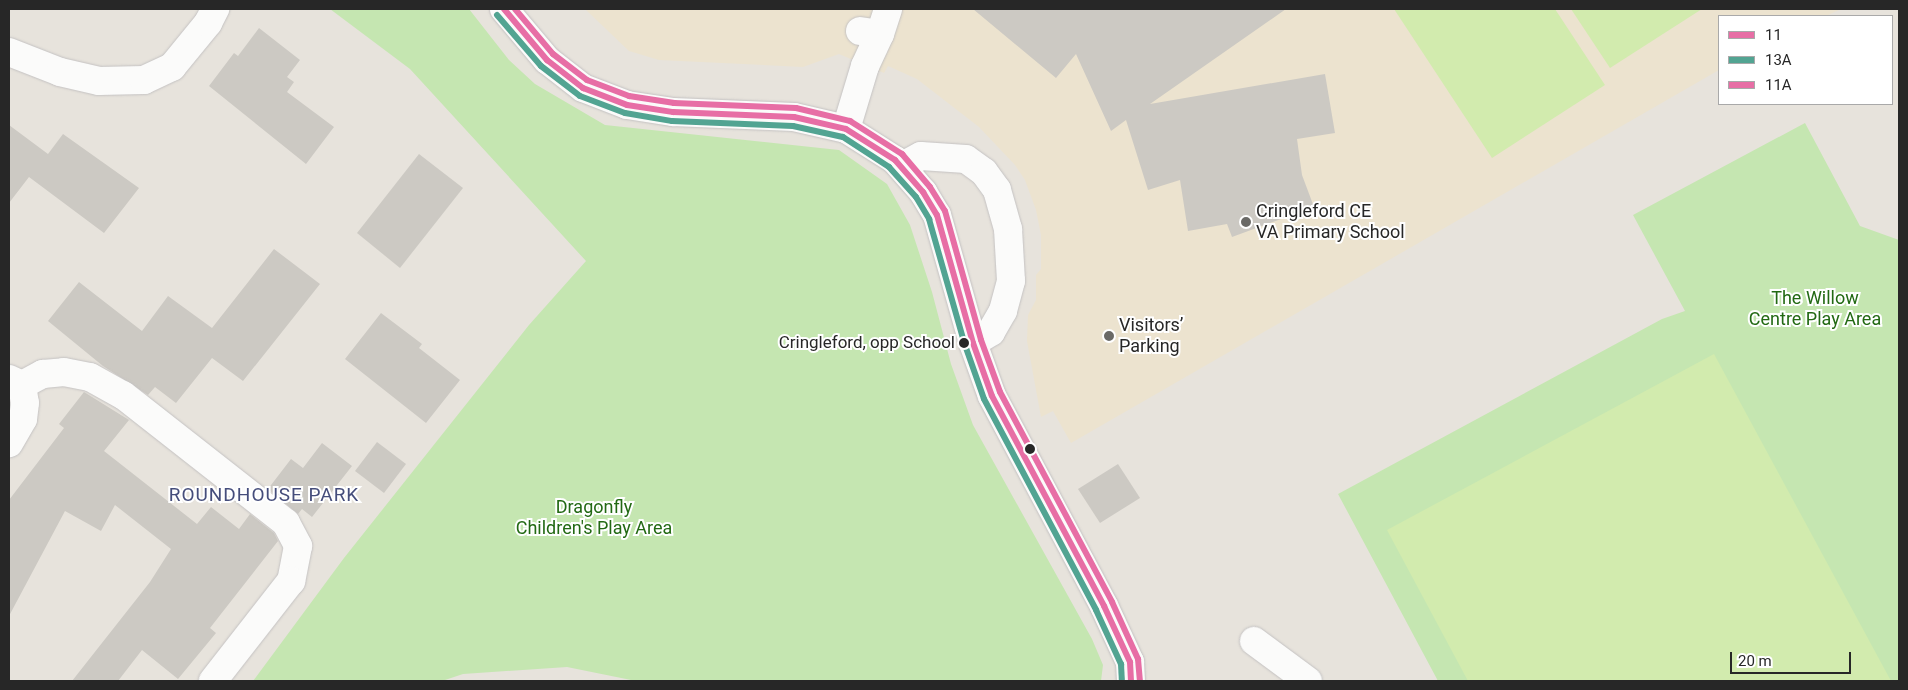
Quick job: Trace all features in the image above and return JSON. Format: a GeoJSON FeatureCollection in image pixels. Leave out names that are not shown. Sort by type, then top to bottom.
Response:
{"type":"FeatureCollection","features":[{"type":"Feature","properties":{"kind":"street"},"geometry":{"type":"LineString","coordinates":[[9,52],[60,72],[99,81],[144,80],[172,67],[208,23],[215,9]]}},
{"type":"Feature","properties":{"kind":"street"},"geometry":{"type":"LineString","coordinates":[[504,9],[547,60],[583,88],[627,104],[673,112],[794,117],[846,129],[880,149],[902,166],[937,215],[973,344],[992,396],[1104,606],[1130,662],[1131,681]]}},
{"type":"Feature","properties":{"kind":"street"},"geometry":{"type":"LineString","coordinates":[[846,129],[876,24]]}},
{"type":"Feature","properties":{"kind":"street"},"geometry":{"type":"LineString","coordinates":[[902,166],[921,156],[966,159],[984,172],[997,190],[1008,229],[1011,281],[1003,311],[991,332],[973,344]]}},
{"type":"Feature","properties":{"kind":"street"},"geometry":{"type":"LineString","coordinates":[[9,443],[23,419],[25,402],[15,382],[44,374],[64,372],[90,377],[123,395],[286,523],[298,546],[291,581],[213,681]]}},
{"type":"Feature","properties":{"kind":"street"},"geometry":{"type":"LineString","coordinates":[[1254,641],[1308,681]]}},
{"type":"Feature","properties":{"kind":"shaded area","name":"Cringleford CE VA Primary School"},"geometry":{"type":"Polygon","coordinates":[[[585,9],[1841,9],[1828,15],[1718,15],[1718,71],[1071,443],[1053,411],[1041,417],[1027,341],[1028,315],[1036,300],[1036,275],[1041,269],[1041,235],[1036,210],[1025,180],[1015,165],[979,127],[917,79],[888,66],[884,73],[839,54],[803,67],[659,60],[629,51],[585,9]]]}},
{"type":"Feature","properties":{"kind":"green space","name":"Dragonfly Children's Play Area"},"geometry":{"type":"Polygon","coordinates":[[[330,9],[469,9],[509,60],[535,84],[605,125],[839,150],[887,184],[910,225],[932,292],[951,364],[973,425],[1092,639],[1103,665],[1101,681],[636,681],[567,667],[463,674],[442,681],[253,681],[344,558],[529,325],[586,261],[410,69],[330,9]]]}},
{"type":"Feature","properties":{"kind":"green space"},"geometry":{"type":"Polygon","coordinates":[[[1394,9],[1555,9],[1605,85],[1492,158],[1394,9]]]}},
{"type":"Feature","properties":{"kind":"green space"},"geometry":{"type":"Polygon","coordinates":[[[1571,9],[1702,9],[1610,68],[1571,9]]]}},
{"type":"Feature","properties":{"kind":"green space","name":"The Willow Centre Play Area"},"geometry":{"type":"Polygon","coordinates":[[[1805,123],[1860,226],[1899,240],[1899,681],[1438,681],[1338,494],[1662,319],[1685,311],[1633,215],[1805,123]]]}},
{"type":"Feature","properties":{"kind":"green space"},"geometry":{"type":"Polygon","coordinates":[[[1714,354],[1891,681],[1468,681],[1387,530],[1714,354]]]}},
{"type":"Feature","properties":{"kind":"building"},"geometry":{"type":"Polygon","coordinates":[[[973,9],[1286,9],[1150,104],[1325,74],[1335,133],[1297,139],[1302,175],[1314,207],[1232,237],[1227,224],[1188,231],[1180,180],[1148,190],[1126,120],[1111,131],[1076,54],[1056,78],[973,9]]]}},
{"type":"Feature","properties":{"kind":"building"},"geometry":{"type":"Polygon","coordinates":[[[259,28],[300,60],[287,77],[294,82],[287,92],[334,127],[306,164],[209,86],[234,53],[238,56],[259,28]]]}},
{"type":"Feature","properties":{"kind":"building"},"geometry":{"type":"Polygon","coordinates":[[[9,125],[48,154],[63,134],[139,188],[104,233],[29,177],[9,203],[9,125]]]}},
{"type":"Feature","properties":{"kind":"building"},"geometry":{"type":"Polygon","coordinates":[[[419,154],[463,188],[400,268],[357,233],[419,154]]]}},
{"type":"Feature","properties":{"kind":"building"},"geometry":{"type":"Polygon","coordinates":[[[274,249],[320,284],[243,381],[212,358],[176,403],[155,387],[148,395],[103,366],[48,321],[79,282],[142,331],[168,296],[212,328],[274,249]]]}},
{"type":"Feature","properties":{"kind":"building"},"geometry":{"type":"Polygon","coordinates":[[[381,313],[422,344],[419,348],[460,380],[426,423],[345,359],[381,313]]]}},
{"type":"Feature","properties":{"kind":"building"},"geometry":{"type":"Polygon","coordinates":[[[84,392],[129,420],[104,451],[197,524],[211,507],[239,529],[250,514],[274,533],[278,541],[210,628],[216,633],[178,679],[142,650],[118,681],[72,681],[150,582],[171,549],[115,505],[101,531],[65,511],[9,616],[9,500],[64,428],[59,424],[84,392]]]}},
{"type":"Feature","properties":{"kind":"building"},"geometry":{"type":"Polygon","coordinates":[[[377,442],[406,464],[384,493],[355,471],[377,442]]]}},
{"type":"Feature","properties":{"kind":"building"},"geometry":{"type":"Polygon","coordinates":[[[322,443],[352,466],[312,517],[302,509],[298,514],[268,489],[291,459],[303,468],[322,443]]]}},
{"type":"Feature","properties":{"kind":"building"},"geometry":{"type":"Polygon","coordinates":[[[1118,464],[1140,498],[1100,523],[1078,489],[1118,464]]]}},
{"type":"Feature","properties":{"kind":"transit line","name":"11"},"geometry":{"type":"LineString","coordinates":[[504,9],[547,60],[583,88],[627,105],[673,112],[794,117],[846,129],[895,160],[923,192],[937,215],[973,343],[992,396],[1104,606],[1130,662],[1131,681]]}},
{"type":"Feature","properties":{"kind":"transit line","name":"11A"},"geometry":{"type":"LineString","coordinates":[[515,9],[553,54],[587,80],[629,96],[674,103],[796,108],[850,121],[902,154],[930,187],[945,211],[981,340],[1000,392],[1112,602],[1138,659],[1140,681]]}},
{"type":"Feature","properties":{"kind":"transit line","name":"13A"},"geometry":{"type":"LineString","coordinates":[[497,15],[541,66],[580,96],[625,113],[672,121],[793,126],[843,137],[889,167],[916,197],[929,219],[965,345],[984,399],[1096,610],[1121,664],[1122,681]]}},
{"type":"Feature","properties":{"kind":"place","name":"Cringleford CE VA Primary School"},"geometry":{"type":"Point","coordinates":[1246,222]}},
{"type":"Feature","properties":{"kind":"place","name":"Visitors’ Parking"},"geometry":{"type":"Point","coordinates":[1109,336]}},
{"type":"Feature","properties":{"kind":"place","name":"Cringleford, opp School"},"geometry":{"type":"Point","coordinates":[964,343]}},
{"type":"Feature","properties":{"kind":"district","name":"ROUNDHOUSE PARK"},"geometry":{"type":"Point","coordinates":[264,495]}}]}
